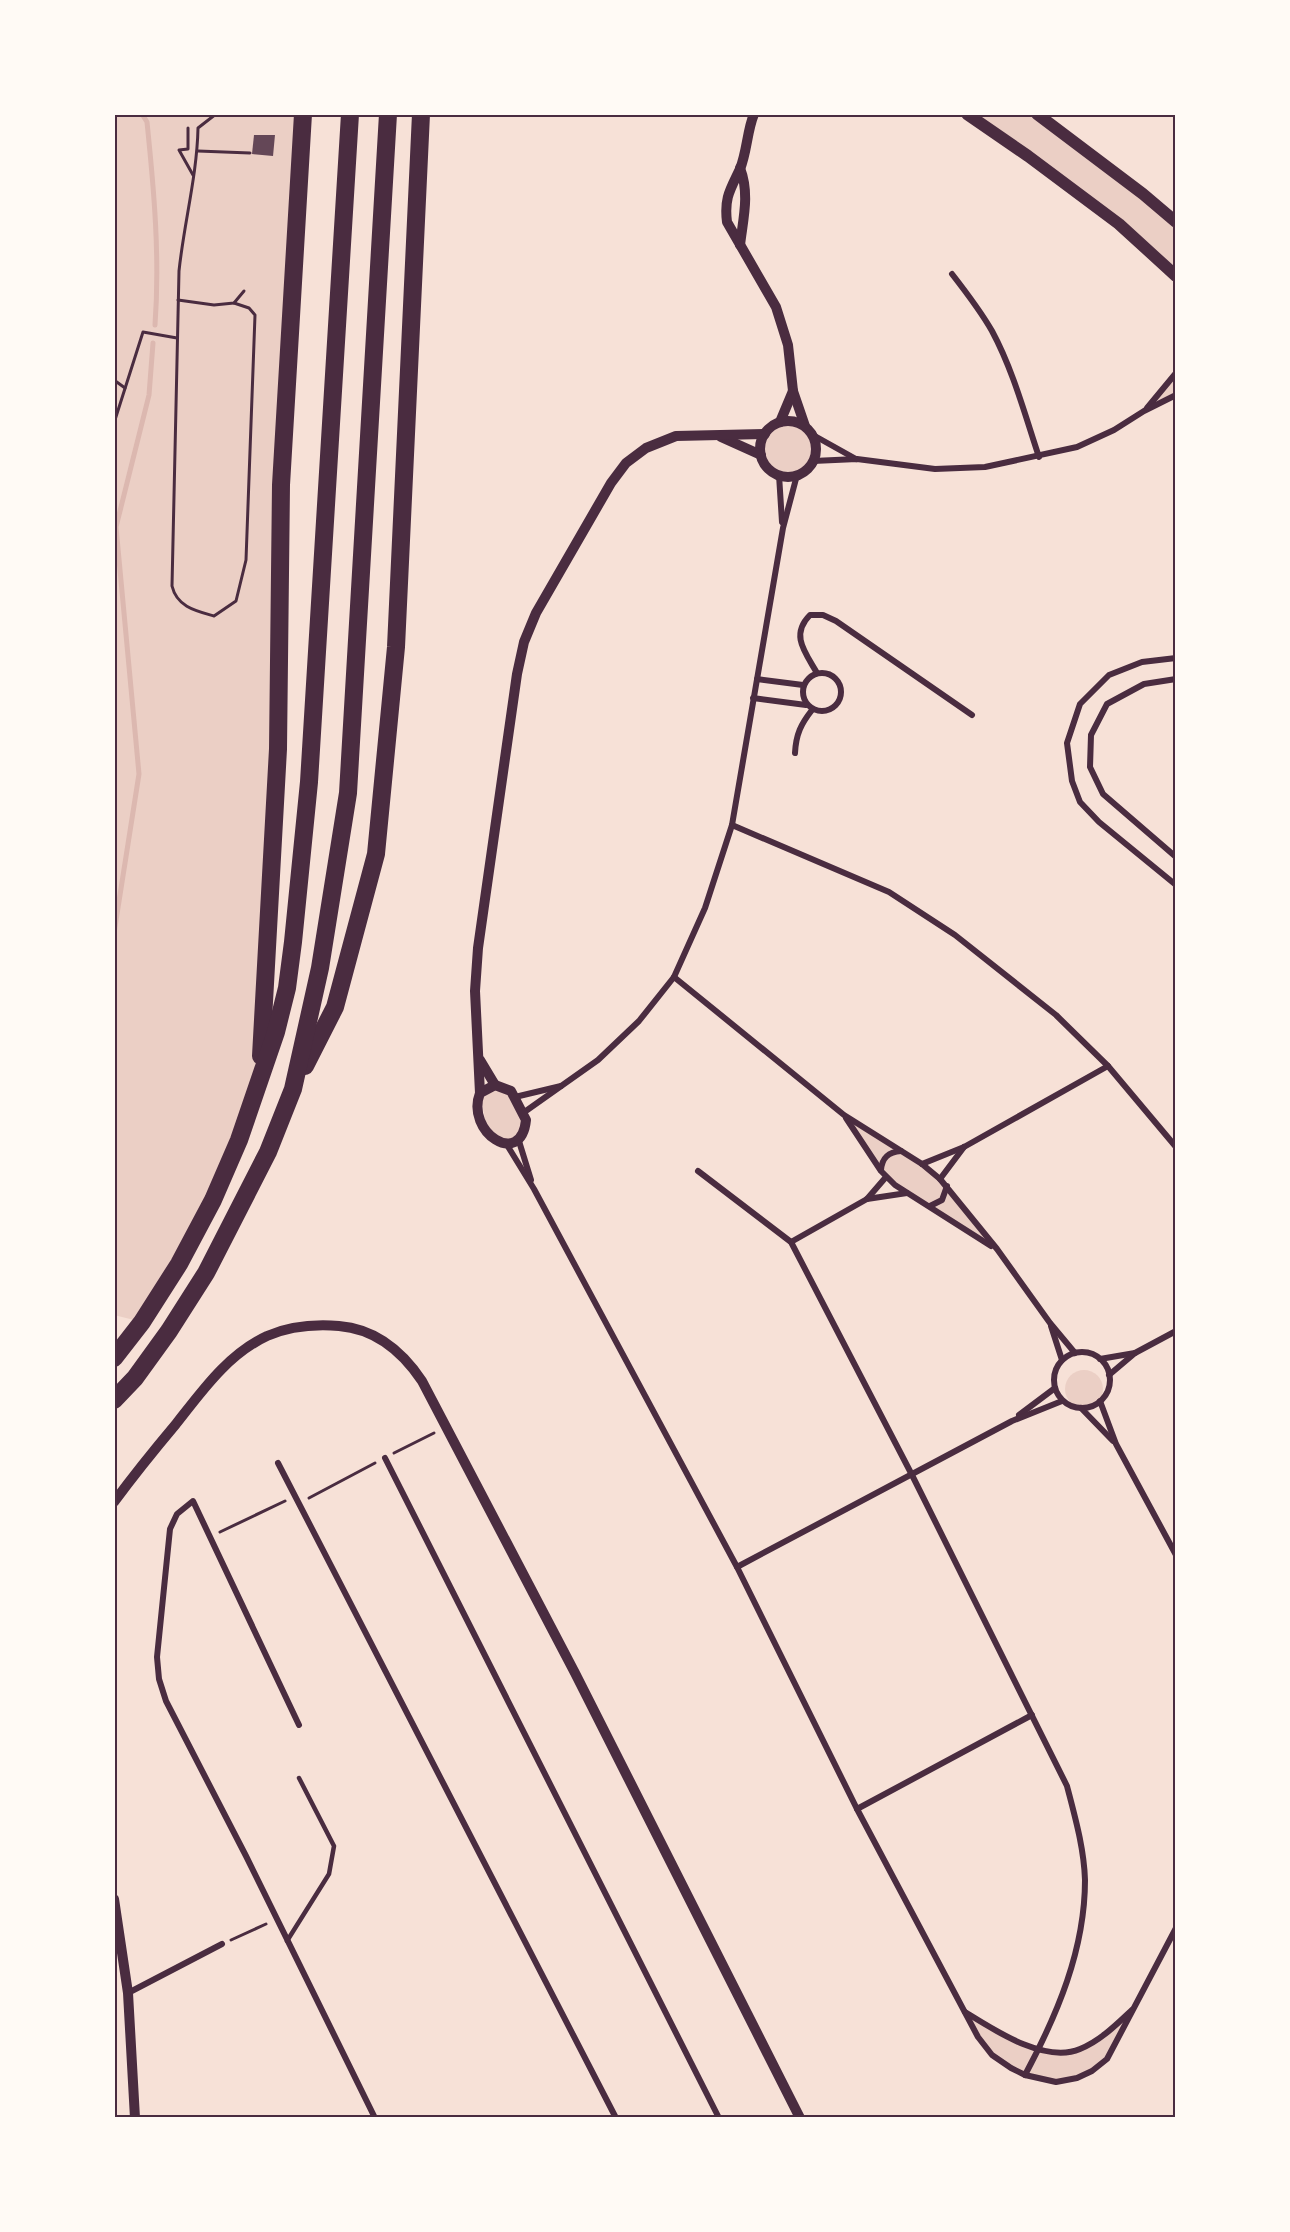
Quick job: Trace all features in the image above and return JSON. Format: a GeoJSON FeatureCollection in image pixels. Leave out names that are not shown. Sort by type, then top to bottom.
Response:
{"type":"FeatureCollection","features":[{"type":"Feature","properties":{"kind":"highway"},"geometry":{"type":"LineString","coordinates":[[260,1078],[278,749],[281,485],[303,114]]}},
{"type":"Feature","properties":{"kind":"highway"},"geometry":{"type":"LineString","coordinates":[[114,1358],[142,1322],[179,1264],[213,1200],[239,1140],[276,1032],[286,988],[293,942],[309,782],[350,114]]}},
{"type":"Feature","properties":{"kind":"highway"},"geometry":{"type":"LineString","coordinates":[[293,1089],[320,968],[348,793],[388,114]]}},
{"type":"Feature","properties":{"kind":"highway"},"geometry":{"type":"LineString","coordinates":[[114,1400],[135,1378],[207,1273],[268,1152],[293,1089],[335,1007],[376,854],[396,647],[421,114]]}},
{"type":"Feature","properties":{"kind":"main road"},"geometry":{"type":"LineString","coordinates":[[967,114],[1119,224],[1176,276]]}},
{"type":"Feature","properties":{"kind":"main road"},"geometry":{"type":"LineString","coordinates":[[1037,114],[1143,194],[1176,222]]}},
{"type":"Feature","properties":{"kind":"street"},"geometry":{"type":"LineString","coordinates":[[754,114],[749,126],[740,168],[729,188],[726,211],[730,230],[776,307],[788,345],[793,391],[805,426],[813,435],[856,459]]}},
{"type":"Feature","properties":{"kind":"street"},"geometry":{"type":"LineString","coordinates":[[740,168],[744,179],[746,202],[740,245]]}},
{"type":"Feature","properties":{"kind":"street"},"geometry":{"type":"LineString","coordinates":[[952,274],[987,322],[1007,362],[1039,457]]}},
{"type":"Feature","properties":{"kind":"street"},"geometry":{"type":"LineString","coordinates":[[1144,411],[1176,373]]}},
{"type":"Feature","properties":{"kind":"street"},"geometry":{"type":"LineString","coordinates":[[793,391],[780,422],[765,434],[761,445],[761,455],[770,470],[779,475],[797,475],[808,468],[813,461],[816,448],[813,435]]}},
{"type":"Feature","properties":{"kind":"street"},"geometry":{"type":"LineString","coordinates":[[813,461],[856,459],[935,469],[985,467],[1077,447],[1114,430],[1176,395]]}},
{"type":"Feature","properties":{"kind":"street"},"geometry":{"type":"LineString","coordinates":[[780,422],[794,421],[805,426]]}},
{"type":"Feature","properties":{"kind":"street"},"geometry":{"type":"LineString","coordinates":[[765,434],[676,436],[646,448],[626,463],[611,483],[536,613],[524,642],[517,674],[478,948],[475,991],[480,1093],[476,1103],[482,1125],[492,1139],[507,1145],[534,1189],[737,1567],[857,1809],[964,2012],[992,2055],[1024,2075],[1056,2082],[1077,2078],[1092,2071],[1107,2059],[1176,1928]]}},
{"type":"Feature","properties":{"kind":"street"},"geometry":{"type":"LineString","coordinates":[[718,436],[761,455]]}},
{"type":"Feature","properties":{"kind":"street"},"geometry":{"type":"LineString","coordinates":[[779,475],[783,528]]}},
{"type":"Feature","properties":{"kind":"street"},"geometry":{"type":"LineString","coordinates":[[523,1113],[598,1060],[639,1021],[674,977],[705,908],[732,825],[783,528],[797,475]]}},
{"type":"Feature","properties":{"kind":"street"},"geometry":{"type":"LineString","coordinates":[[817,673],[799,639],[801,624],[810,615],[823,615],[836,621],[972,715]]}},
{"type":"Feature","properties":{"kind":"street"},"geometry":{"type":"LineString","coordinates":[[1176,658],[1142,662],[1109,675],[1080,704],[1067,742],[1072,781],[1080,802],[1099,822],[1176,885]]}},
{"type":"Feature","properties":{"kind":"street"},"geometry":{"type":"LineString","coordinates":[[817,673],[826,673],[835,677],[840,685],[841,694],[838,703],[831,710],[821,712],[812,710],[806,705],[802,696],[803,685],[808,678],[817,673]]}},
{"type":"Feature","properties":{"kind":"street"},"geometry":{"type":"LineString","coordinates":[[757,679],[803,685]]}},
{"type":"Feature","properties":{"kind":"street"},"geometry":{"type":"LineString","coordinates":[[1176,679],[1144,684],[1107,704],[1090,735],[1090,767],[1103,794],[1176,857]]}},
{"type":"Feature","properties":{"kind":"street"},"geometry":{"type":"LineString","coordinates":[[753,698],[806,705]]}},
{"type":"Feature","properties":{"kind":"street"},"geometry":{"type":"LineString","coordinates":[[795,753],[796,737],[800,725],[812,710]]}},
{"type":"Feature","properties":{"kind":"street"},"geometry":{"type":"LineString","coordinates":[[732,825],[889,892],[955,935],[1056,1015],[1108,1066],[1176,1147]]}},
{"type":"Feature","properties":{"kind":"street"},"geometry":{"type":"LineString","coordinates":[[674,977],[844,1115],[922,1164],[940,1179],[997,1249],[1050,1323],[1075,1353]]}},
{"type":"Feature","properties":{"kind":"street"},"geometry":{"type":"LineString","coordinates":[[478,1057],[495,1085],[511,1091],[526,1120],[526,1126],[518,1138],[507,1145]]}},
{"type":"Feature","properties":{"kind":"street"},"geometry":{"type":"LineString","coordinates":[[922,1164],[964,1147],[1108,1066]]}},
{"type":"Feature","properties":{"kind":"street"},"geometry":{"type":"LineString","coordinates":[[480,1093],[495,1085]]}},
{"type":"Feature","properties":{"kind":"street"},"geometry":{"type":"LineString","coordinates":[[515,1097],[565,1085]]}},
{"type":"Feature","properties":{"kind":"street"},"geometry":{"type":"LineString","coordinates":[[844,1115],[886,1177],[907,1193],[997,1249]]}},
{"type":"Feature","properties":{"kind":"street"},"geometry":{"type":"LineString","coordinates":[[518,1138],[534,1189]]}},
{"type":"Feature","properties":{"kind":"street"},"geometry":{"type":"LineString","coordinates":[[940,1179],[964,1147]]}},
{"type":"Feature","properties":{"kind":"street"},"geometry":{"type":"LineString","coordinates":[[881,1171],[882,1162],[886,1156],[902,1151]]}},
{"type":"Feature","properties":{"kind":"street"},"geometry":{"type":"LineString","coordinates":[[698,1171],[791,1242],[912,1475],[1067,1786],[1079,1833],[1085,1880],[1080,1935],[1067,1984],[1024,2075]]}},
{"type":"Feature","properties":{"kind":"street"},"geometry":{"type":"LineString","coordinates":[[791,1242],[867,1199],[886,1177]]}},
{"type":"Feature","properties":{"kind":"street"},"geometry":{"type":"LineString","coordinates":[[930,1206],[942,1200],[947,1186]]}},
{"type":"Feature","properties":{"kind":"street"},"geometry":{"type":"LineString","coordinates":[[867,1199],[907,1193]]}},
{"type":"Feature","properties":{"kind":"street"},"geometry":{"type":"LineString","coordinates":[[1050,1323],[1062,1360]]}},
{"type":"Feature","properties":{"kind":"street"},"geometry":{"type":"LineString","coordinates":[[114,1502],[214,1377],[242,1352],[268,1336],[305,1325],[353,1327],[390,1344],[409,1360],[570,1663],[800,2118]]}},
{"type":"Feature","properties":{"kind":"street"},"geometry":{"type":"LineString","coordinates":[[1109,1375],[1135,1353],[1176,1331]]}},
{"type":"Feature","properties":{"kind":"street"},"geometry":{"type":"LineString","coordinates":[[1084,1352],[1100,1359],[1107,1367],[1109,1375],[1107,1392],[1100,1401],[1093,1406],[1081,1408],[1071,1407],[1062,1401],[1053,1380],[1062,1360],[1075,1353],[1084,1352]]}},
{"type":"Feature","properties":{"kind":"street"},"geometry":{"type":"LineString","coordinates":[[1100,1359],[1135,1353]]}},
{"type":"Feature","properties":{"kind":"street"},"geometry":{"type":"LineString","coordinates":[[1012,1421],[1055,1388]]}},
{"type":"Feature","properties":{"kind":"street"},"geometry":{"type":"LineString","coordinates":[[737,1567],[1012,1421],[1062,1401]]}},
{"type":"Feature","properties":{"kind":"street"},"geometry":{"type":"LineString","coordinates":[[1100,1401],[1116,1444],[1176,1555]]}},
{"type":"Feature","properties":{"kind":"street"},"geometry":{"type":"LineString","coordinates":[[1081,1408],[1116,1444]]}},
{"type":"Feature","properties":{"kind":"street"},"geometry":{"type":"LineString","coordinates":[[385,1458],[719,2118]]}},
{"type":"Feature","properties":{"kind":"street"},"geometry":{"type":"LineString","coordinates":[[278,1463],[616,2118]]}},
{"type":"Feature","properties":{"kind":"street"},"geometry":{"type":"LineString","coordinates":[[298,1725],[193,1501],[177,1514],[170,1529],[157,1657],[159,1679],[166,1701],[246,1856],[375,2118]]}},
{"type":"Feature","properties":{"kind":"street"},"geometry":{"type":"LineString","coordinates":[[857,1809],[1032,1714]]}},
{"type":"Feature","properties":{"kind":"street"},"geometry":{"type":"LineString","coordinates":[[114,1899],[128,1993],[135,2118]]}},
{"type":"Feature","properties":{"kind":"street"},"geometry":{"type":"LineString","coordinates":[[128,1993],[222,1944]]}},
{"type":"Feature","properties":{"kind":"street"},"geometry":{"type":"LineString","coordinates":[[964,2012],[1000,2034],[1038,2049],[1059,2054],[1080,2049],[1108,2032],[1136,2007]]}},
{"type":"Feature","properties":{"kind":"lane"},"geometry":{"type":"LineString","coordinates":[[287,1941],[329,1874],[334,1846],[299,1778]]}},
{"type":"Feature","properties":{"kind":"path"},"geometry":{"type":"LineString","coordinates":[[178,300],[213,304],[234,303],[249,308],[255,315],[246,560],[236,601],[214,616],[188,609],[174,594],[172,586],[178,300],[183,232],[198,151],[198,128],[216,114]]}},
{"type":"Feature","properties":{"kind":"path"},"geometry":{"type":"LineString","coordinates":[[188,128],[188,149],[179,150],[193,177]]}},
{"type":"Feature","properties":{"kind":"path"},"geometry":{"type":"LineString","coordinates":[[198,151],[250,153]]}},
{"type":"Feature","properties":{"kind":"path"},"geometry":{"type":"LineString","coordinates":[[234,303],[244,291]]}},
{"type":"Feature","properties":{"kind":"path"},"geometry":{"type":"LineString","coordinates":[[114,423],[143,332],[177,338]]}},
{"type":"Feature","properties":{"kind":"path"},"geometry":{"type":"LineString","coordinates":[[114,380],[125,388]]}},
{"type":"Feature","properties":{"kind":"path"},"geometry":{"type":"LineString","coordinates":[[300,1503],[446,1426]]}},
{"type":"Feature","properties":{"kind":"path"},"geometry":{"type":"LineString","coordinates":[[211,1537],[296,1495]]}},
{"type":"Feature","properties":{"kind":"path"},"geometry":{"type":"LineString","coordinates":[[222,1944],[276,1920]]}},
{"type":"Feature","properties":{"kind":"shaded area"},"geometry":{"type":"Polygon","coordinates":[[[114,114],[302,114],[260,1078],[239,1140],[142,1322],[114,1315],[114,114]]]}},
{"type":"Feature","properties":{"kind":"shaded area"},"geometry":{"type":"Polygon","coordinates":[[[967,114],[1037,114],[1176,222],[1176,276],[1119,224],[967,114]]]}},
{"type":"Feature","properties":{"kind":"shaded area"},"geometry":{"type":"Polygon","coordinates":[[[1176,373],[1176,395],[1144,411],[1176,373]]]}},
{"type":"Feature","properties":{"kind":"shaded area"},"geometry":{"type":"Polygon","coordinates":[[[783,422],[793,422],[803,426],[811,434],[815,449],[811,464],[803,472],[793,476],[783,476],[773,472],[765,464],[761,454],[761,444],[765,434],[773,426],[783,422]]]}},
{"type":"Feature","properties":{"kind":"shaded area"},"geometry":{"type":"Polygon","coordinates":[[[502,1087],[526,1120],[514,1142],[488,1134],[480,1093],[502,1087]]]}},
{"type":"Feature","properties":{"kind":"shaded area"},"geometry":{"type":"Polygon","coordinates":[[[844,1115],[940,1179],[997,1249],[895,1185],[844,1115]]]}},
{"type":"Feature","properties":{"kind":"shaded area"},"geometry":{"type":"Polygon","coordinates":[[[1084,1370],[1098,1375],[1103,1389],[1098,1403],[1084,1408],[1070,1403],[1065,1389],[1070,1375],[1084,1370]]]}},
{"type":"Feature","properties":{"kind":"shaded area"},"geometry":{"type":"Polygon","coordinates":[[[1136,2007],[1107,2059],[1092,2071],[1056,2082],[1025,2075],[992,2055],[964,2012],[1021,2042],[1037,2048],[1068,2052],[1086,2046],[1136,2007]]]}},
{"type":"Feature","properties":{"kind":"building"},"geometry":{"type":"Polygon","coordinates":[[[254,135],[275,135],[273,156],[252,154],[254,135]]]}},
{"type":"Feature","properties":{"kind":"waterway"},"geometry":{"type":"LineString","coordinates":[[142,114],[147,122],[156,224],[155,325]]}},
{"type":"Feature","properties":{"kind":"waterway"},"geometry":{"type":"LineString","coordinates":[[114,933],[139,774],[116,527],[149,395],[153,343]]}}]}
